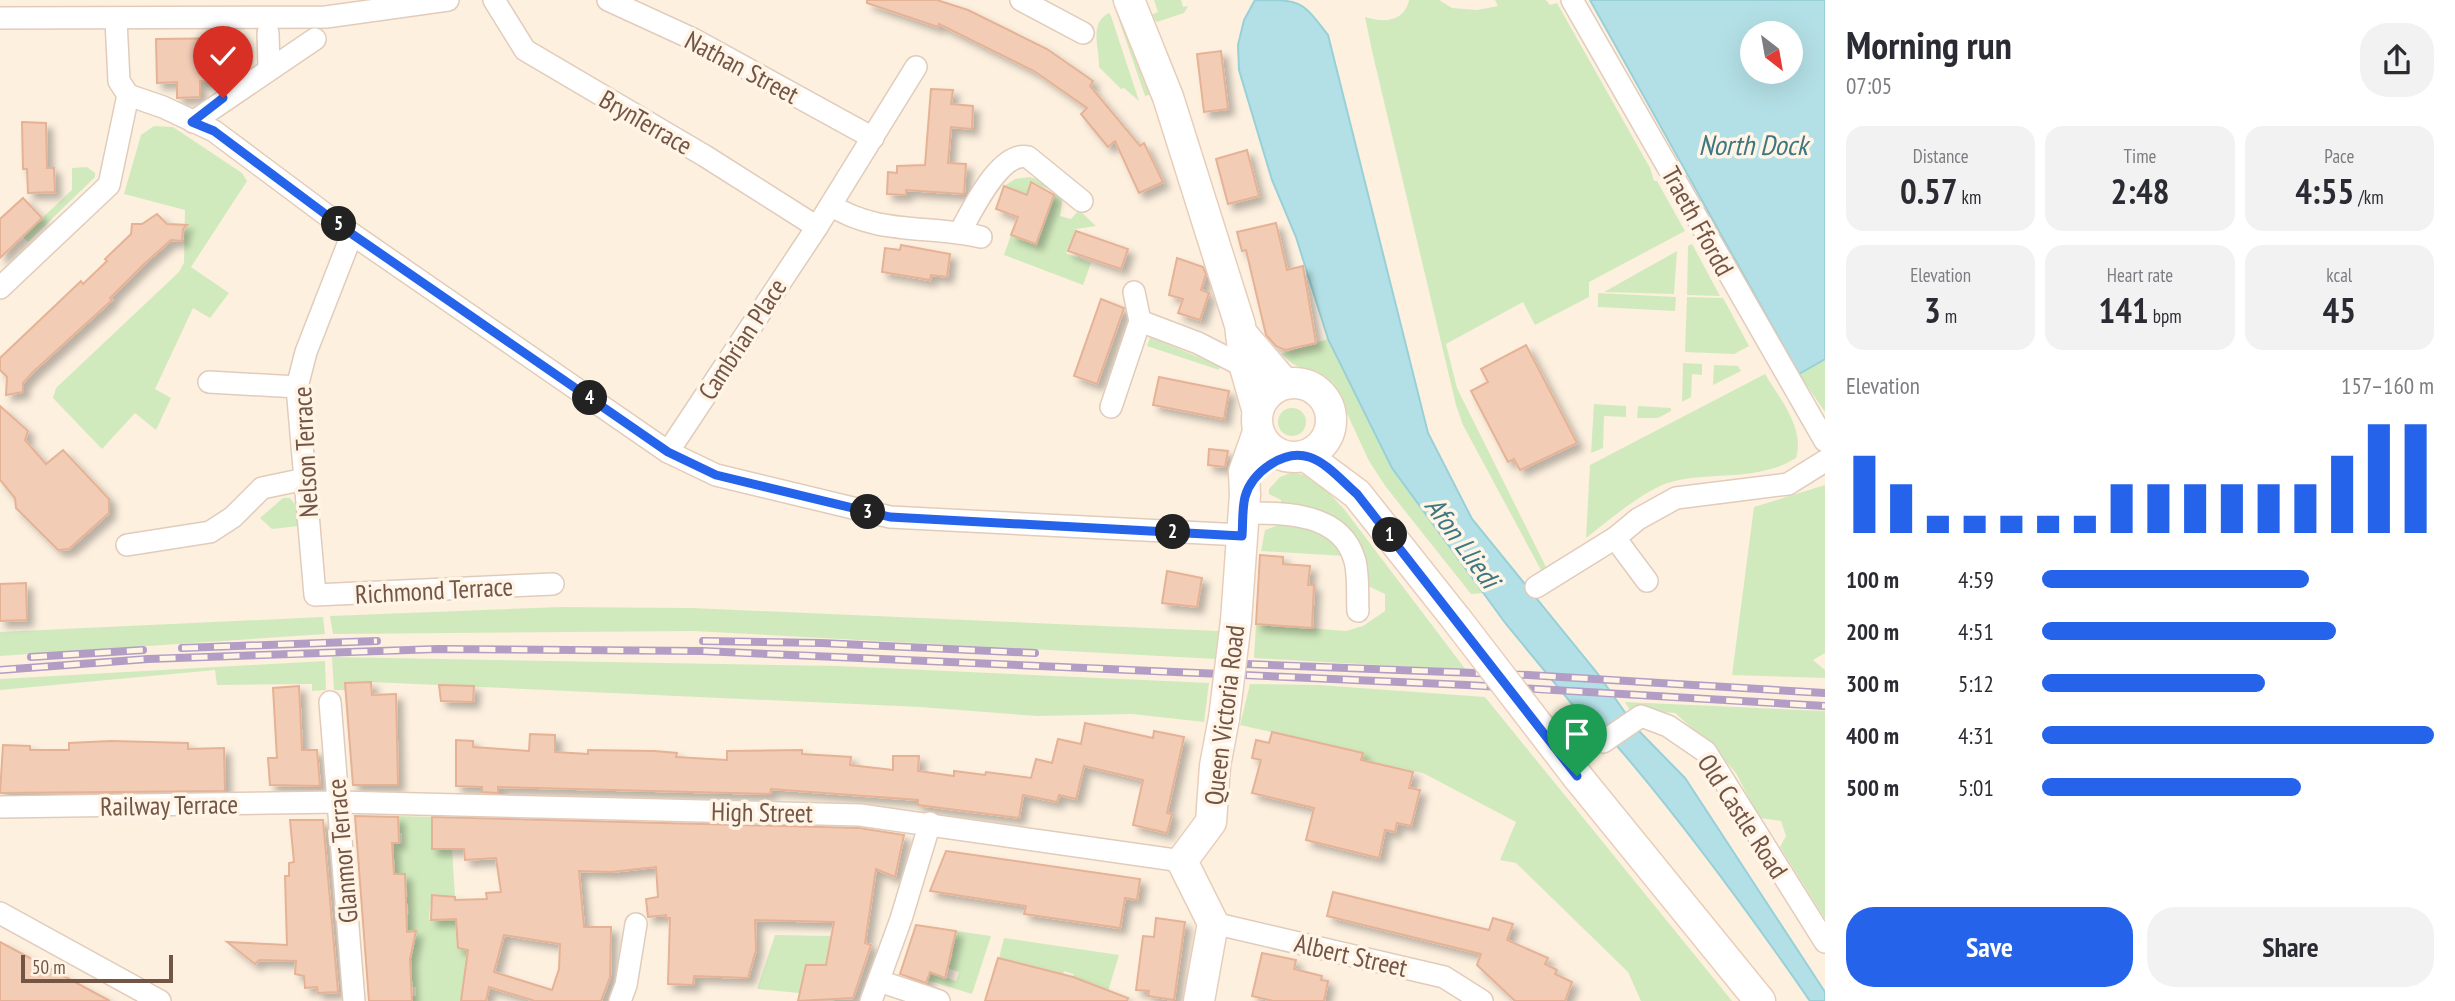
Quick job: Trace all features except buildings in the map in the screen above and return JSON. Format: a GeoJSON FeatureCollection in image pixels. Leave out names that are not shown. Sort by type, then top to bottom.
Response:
{"type":"FeatureCollection","features":[{"type":"Feature","properties":{"kind":"main road"},"geometry":{"type":"LineString","coordinates":[[1129,0],[1168,97],[1241,330],[1245,367],[1264,443],[1294,456],[1357,494]]}},
{"type":"Feature","properties":{"kind":"main road"},"geometry":{"type":"LineString","coordinates":[[1241,330],[1284,383]]}},
{"type":"Feature","properties":{"kind":"main road"},"geometry":{"type":"LineString","coordinates":[[1258,420],[1272,389],[1284,383],[1310,386],[1321,393],[1328,404],[1330,429],[1357,494],[1577,776],[1760,1001]]}},
{"type":"Feature","properties":{"kind":"main road","name":"Queen Victoria Road"},"geometry":{"type":"LineString","coordinates":[[1182,861],[1211,822],[1215,766],[1236,621],[1244,514],[1244,472],[1258,420]]}},
{"type":"Feature","properties":{"kind":"main road"},"geometry":{"type":"LineString","coordinates":[[1244,514],[1262,472],[1325,442],[1330,429]]}},
{"type":"Feature","properties":{"kind":"main road"},"geometry":{"type":"LineString","coordinates":[[1182,861],[1213,923],[1199,1001]]}},
{"type":"Feature","properties":{"kind":"street"},"geometry":{"type":"LineString","coordinates":[[0,18],[116,20],[147,10],[326,17],[448,0]]}},
{"type":"Feature","properties":{"kind":"street","name":"BrynTerrace"},"geometry":{"type":"LineString","coordinates":[[494,0],[525,50],[705,156],[817,227]]}},
{"type":"Feature","properties":{"kind":"street","name":"Nathan Street"},"geometry":{"type":"LineString","coordinates":[[608,0],[693,39],[873,138]]}},
{"type":"Feature","properties":{"kind":"street"},"geometry":{"type":"LineString","coordinates":[[1021,0],[1083,33]]}},
{"type":"Feature","properties":{"kind":"street","name":"Traeth Ffordd"},"geometry":{"type":"LineString","coordinates":[[1572,0],[1825,442]]}},
{"type":"Feature","properties":{"kind":"street"},"geometry":{"type":"LineString","coordinates":[[116,20],[118,80],[128,95],[214,131],[352,234],[668,452],[716,475],[890,517],[1298,514],[1327,525],[1349,544],[1356,563],[1358,611]]}},
{"type":"Feature","properties":{"kind":"street"},"geometry":{"type":"LineString","coordinates":[[268,33],[269,68]]}},
{"type":"Feature","properties":{"kind":"street"},"geometry":{"type":"LineString","coordinates":[[192,122],[315,39]]}},
{"type":"Feature","properties":{"kind":"street","name":"Cambrian Place"},"geometry":{"type":"LineString","coordinates":[[668,452],[817,227],[916,67]]}},
{"type":"Feature","properties":{"kind":"street"},"geometry":{"type":"LineString","coordinates":[[0,288],[109,185],[128,95]]}},
{"type":"Feature","properties":{"kind":"street"},"geometry":{"type":"LineString","coordinates":[[831,205],[851,218],[891,227],[970,235],[994,175],[1021,155],[1028,157],[1082,201]]}},
{"type":"Feature","properties":{"kind":"street","name":"Nelson Terrace"},"geometry":{"type":"LineString","coordinates":[[315,595],[297,387],[306,352],[352,234]]}},
{"type":"Feature","properties":{"kind":"street"},"geometry":{"type":"LineString","coordinates":[[1111,407],[1140,321],[1134,292]]}},
{"type":"Feature","properties":{"kind":"street"},"geometry":{"type":"LineString","coordinates":[[1140,321],[1198,343],[1245,367]]}},
{"type":"Feature","properties":{"kind":"street"},"geometry":{"type":"LineString","coordinates":[[1198,343],[1241,330]]}},
{"type":"Feature","properties":{"kind":"street"},"geometry":{"type":"LineString","coordinates":[[209,382],[297,387]]}},
{"type":"Feature","properties":{"kind":"street"},"geometry":{"type":"LineString","coordinates":[[1536,587],[1615,538],[1638,519],[1676,498],[1788,484],[1825,461]]}},
{"type":"Feature","properties":{"kind":"street"},"geometry":{"type":"LineString","coordinates":[[127,545],[210,532],[233,517],[262,488],[305,479]]}},
{"type":"Feature","properties":{"kind":"street"},"geometry":{"type":"LineString","coordinates":[[1615,538],[1647,581]]}},
{"type":"Feature","properties":{"kind":"street","name":"Richmond Terrace"},"geometry":{"type":"LineString","coordinates":[[315,595],[552,584]]}},
{"type":"Feature","properties":{"kind":"street","name":"Glanmor Terrace"},"geometry":{"type":"LineString","coordinates":[[330,702],[354,1001]]}},
{"type":"Feature","properties":{"kind":"street","name":"Old Castle Road"},"geometry":{"type":"LineString","coordinates":[[1603,741],[1641,716],[1668,726],[1706,752],[1825,942]]}},
{"type":"Feature","properties":{"kind":"street","name":"Railway Terrace"},"geometry":{"type":"LineString","coordinates":[[0,807],[338,803]]}},
{"type":"Feature","properties":{"kind":"street","name":"High Street"},"geometry":{"type":"LineString","coordinates":[[338,803],[860,814],[1182,861]]}},
{"type":"Feature","properties":{"kind":"street"},"geometry":{"type":"LineString","coordinates":[[930,823],[901,919],[875,991],[939,1001]]}},
{"type":"Feature","properties":{"kind":"street"},"geometry":{"type":"LineString","coordinates":[[0,913],[160,1001]]}},
{"type":"Feature","properties":{"kind":"street","name":"Albert Street"},"geometry":{"type":"LineString","coordinates":[[1213,923],[1444,977],[1478,1000]]}},
{"type":"Feature","properties":{"kind":"street"},"geometry":{"type":"LineString","coordinates":[[620,1001],[626,985],[636,924]]}},
{"type":"Feature","properties":{"kind":"green space"},"geometry":{"type":"Polygon","coordinates":[[[1112,0],[1116,0],[1153,94],[1145,96],[1112,0]]]}},
{"type":"Feature","properties":{"kind":"green space"},"geometry":{"type":"Polygon","coordinates":[[[1154,0],[1181,0],[1183,7],[1188,6],[1184,13],[1157,22],[1151,15],[1158,12],[1154,0]]]}},
{"type":"Feature","properties":{"kind":"green space"},"geometry":{"type":"Polygon","coordinates":[[[1409,0],[1439,0],[1452,8],[1477,10],[1498,6],[1495,0],[1546,0],[1550,5],[1557,3],[1650,168],[1654,181],[1657,181],[1685,231],[1589,282],[1589,297],[1535,325],[1523,302],[1446,344],[1457,388],[1546,567],[1541,570],[1463,425],[1456,405],[1372,51],[1365,17],[1386,20],[1398,17],[1409,0]]]}},
{"type":"Feature","properties":{"kind":"green space"},"geometry":{"type":"Polygon","coordinates":[[[1109,13],[1139,101],[1124,88],[1121,89],[1099,67],[1097,30],[1103,17],[1109,13]]]}},
{"type":"Feature","properties":{"kind":"green space"},"geometry":{"type":"Polygon","coordinates":[[[154,126],[173,127],[242,173],[247,181],[191,267],[229,293],[210,318],[193,308],[155,389],[171,398],[156,430],[135,413],[102,449],[53,398],[56,388],[179,272],[184,263],[185,210],[124,194],[141,135],[154,126]]]}},
{"type":"Feature","properties":{"kind":"green space"},"geometry":{"type":"Polygon","coordinates":[[[87,167],[95,173],[95,177],[28,242],[23,237],[25,234],[72,190],[72,168],[87,167]]]}},
{"type":"Feature","properties":{"kind":"green space"},"geometry":{"type":"Polygon","coordinates":[[[1030,177],[1058,186],[1063,196],[1060,216],[1071,219],[1079,210],[1096,226],[1076,229],[1066,253],[1091,263],[1083,285],[1004,255],[1011,235],[1036,243],[1056,192],[1032,182],[1027,195],[1004,186],[1015,179],[1030,177]]]}},
{"type":"Feature","properties":{"kind":"green space"},"geometry":{"type":"Polygon","coordinates":[[[1692,244],[1720,296],[1687,295],[1688,246],[1692,244]]]}},
{"type":"Feature","properties":{"kind":"green space"},"geometry":{"type":"Polygon","coordinates":[[[1677,251],[1674,294],[1604,292],[1677,251]]]}},
{"type":"Feature","properties":{"kind":"green space"},"geometry":{"type":"Polygon","coordinates":[[[1598,293],[1676,297],[1675,311],[1598,307],[1598,293]]]}},
{"type":"Feature","properties":{"kind":"green space"},"geometry":{"type":"Polygon","coordinates":[[[1687,297],[1723,298],[1749,346],[1734,354],[1685,352],[1687,297]]]}},
{"type":"Feature","properties":{"kind":"green space"},"geometry":{"type":"Polygon","coordinates":[[[1150,337],[1220,366],[1219,370],[1147,346],[1150,337]]]}},
{"type":"Feature","properties":{"kind":"green space"},"geometry":{"type":"Polygon","coordinates":[[[1328,339],[1392,468],[1483,593],[1471,594],[1386,487],[1369,461],[1333,383],[1293,364],[1281,354],[1328,339]]]}},
{"type":"Feature","properties":{"kind":"green space"},"geometry":{"type":"Polygon","coordinates":[[[1825,359],[1825,412],[1799,374],[1825,359]]]}},
{"type":"Feature","properties":{"kind":"green space"},"geometry":{"type":"Polygon","coordinates":[[[1683,363],[1702,364],[1702,375],[1692,374],[1691,397],[1682,402],[1683,363]]]}},
{"type":"Feature","properties":{"kind":"green space"},"geometry":{"type":"Polygon","coordinates":[[[1714,365],[1738,366],[1741,371],[1713,385],[1714,365]]]}},
{"type":"Feature","properties":{"kind":"green space"},"geometry":{"type":"Polygon","coordinates":[[[1765,374],[1794,425],[1798,447],[1796,458],[1751,473],[1671,482],[1650,491],[1627,506],[1586,538],[1590,465],[1765,374]]]}},
{"type":"Feature","properties":{"kind":"green space"},"geometry":{"type":"Polygon","coordinates":[[[1594,404],[1626,406],[1626,417],[1604,416],[1603,448],[1591,453],[1594,404]]]}},
{"type":"Feature","properties":{"kind":"green space"},"geometry":{"type":"Polygon","coordinates":[[[1638,406],[1671,408],[1671,411],[1658,418],[1637,418],[1638,406]]]}},
{"type":"Feature","properties":{"kind":"green space"},"geometry":{"type":"Polygon","coordinates":[[[1292,408],[1302,412],[1306,422],[1302,432],[1292,436],[1282,432],[1278,422],[1282,412],[1292,408]]]}},
{"type":"Feature","properties":{"kind":"green space"},"geometry":{"type":"Polygon","coordinates":[[[1293,472],[1315,478],[1344,509],[1466,670],[1254,658],[1256,624],[1346,631],[1363,626],[1385,611],[1385,594],[1366,585],[1340,526],[1319,511],[1281,504],[1281,500],[1269,494],[1269,489],[1280,477],[1293,472]]]}},
{"type":"Feature","properties":{"kind":"green space"},"geometry":{"type":"Polygon","coordinates":[[[1825,485],[1825,653],[1813,660],[1825,670],[1825,678],[1732,675],[1754,507],[1825,485]]]}},
{"type":"Feature","properties":{"kind":"green space"},"geometry":{"type":"Polygon","coordinates":[[[283,498],[290,498],[295,504],[298,526],[272,529],[260,518],[283,498]]]}},
{"type":"Feature","properties":{"kind":"green space"},"geometry":{"type":"Polygon","coordinates":[[[1276,522],[1315,531],[1330,540],[1345,556],[1261,551],[1265,530],[1276,526],[1276,522]]]}},
{"type":"Feature","properties":{"kind":"green space"},"geometry":{"type":"Polygon","coordinates":[[[561,607],[691,608],[1219,631],[1216,659],[694,631],[333,634],[330,616],[561,607]]]}},
{"type":"Feature","properties":{"kind":"green space"},"geometry":{"type":"Polygon","coordinates":[[[323,617],[325,634],[0,656],[0,632],[323,617]]]}},
{"type":"Feature","properties":{"kind":"green space"},"geometry":{"type":"Polygon","coordinates":[[[332,657],[838,666],[1209,683],[1204,722],[1132,714],[1037,716],[920,707],[371,682],[346,683],[346,690],[334,690],[332,657]]]}},
{"type":"Feature","properties":{"kind":"green space"},"geometry":{"type":"Polygon","coordinates":[[[325,661],[326,690],[312,691],[312,684],[217,685],[215,670],[0,690],[0,679],[325,661]]]}},
{"type":"Feature","properties":{"kind":"green space"},"geometry":{"type":"Polygon","coordinates":[[[1250,684],[1319,685],[1485,697],[1732,1001],[1641,1001],[1628,972],[1516,863],[1500,860],[1516,822],[1423,773],[1361,760],[1362,753],[1240,725],[1250,684]]]}},
{"type":"Feature","properties":{"kind":"green space"},"geometry":{"type":"Polygon","coordinates":[[[1625,702],[1825,711],[1825,919],[1780,847],[1786,836],[1781,821],[1759,818],[1736,773],[1712,746],[1675,713],[1630,710],[1625,702]]]}},
{"type":"Feature","properties":{"kind":"green space"},"geometry":{"type":"Polygon","coordinates":[[[398,816],[432,817],[432,849],[452,849],[455,897],[435,896],[434,905],[430,905],[429,920],[456,919],[498,957],[465,971],[462,1001],[402,1001],[402,996],[416,996],[416,987],[400,986],[388,916],[409,914],[408,904],[386,899],[408,897],[407,889],[400,887],[404,874],[383,874],[389,843],[402,843],[402,833],[377,833],[398,827],[398,816]]]}},
{"type":"Feature","properties":{"kind":"green space"},"geometry":{"type":"Polygon","coordinates":[[[956,931],[991,936],[972,994],[927,980],[930,972],[956,981],[959,972],[931,963],[933,957],[950,963],[953,954],[936,948],[938,940],[953,943],[956,931]]]}},
{"type":"Feature","properties":{"kind":"green space"},"geometry":{"type":"Polygon","coordinates":[[[775,935],[832,936],[826,965],[806,965],[799,993],[757,989],[775,935]]]}},
{"type":"Feature","properties":{"kind":"green space"},"geometry":{"type":"Polygon","coordinates":[[[1004,938],[1119,955],[1105,1001],[1065,1001],[1074,974],[1064,971],[1054,1000],[1056,973],[1047,970],[1039,996],[1026,966],[999,958],[1004,938]]]}},
{"type":"Feature","properties":{"kind":"water","name":"Afon Lliedi"},"geometry":{"type":"Polygon","coordinates":[[[1255,0],[1299,4],[1328,35],[1428,433],[1472,519],[1598,674],[1636,728],[1685,778],[1825,992],[1825,1001],[1810,1001],[1689,834],[1611,739],[1600,738],[1506,624],[1392,468],[1328,339],[1296,237],[1272,180],[1239,70],[1238,45],[1244,20],[1255,0]]]}},
{"type":"Feature","properties":{"kind":"water","name":"North Dock"},"geometry":{"type":"Polygon","coordinates":[[[1590,0],[1825,0],[1825,359],[1799,374],[1590,0]]]}},
{"type":"Feature","properties":{"kind":"railway"},"geometry":{"type":"LineString","coordinates":[[182,648],[377,641]]}},
{"type":"Feature","properties":{"kind":"railway"},"geometry":{"type":"LineString","coordinates":[[703,641],[821,643],[1035,653]]}},
{"type":"Feature","properties":{"kind":"railway"},"geometry":{"type":"LineString","coordinates":[[0,670],[148,659],[438,649],[702,651],[1467,685],[1825,706]]}},
{"type":"Feature","properties":{"kind":"railway"},"geometry":{"type":"LineString","coordinates":[[31,657],[143,650]]}},
{"type":"Feature","properties":{"kind":"railway"},"geometry":{"type":"LineString","coordinates":[[1220,663],[1528,675],[1825,693]]}},
{"type":"Feature","properties":{"kind":"route"},"geometry":{"type":"LineString","coordinates":[[223,98],[192,122],[214,131],[352,234],[668,452],[716,475],[802,498],[890,517],[1242,536],[1245,495],[1262,472],[1283,456],[1306,456],[1317,461],[1357,494],[1577,776]]}}]}
